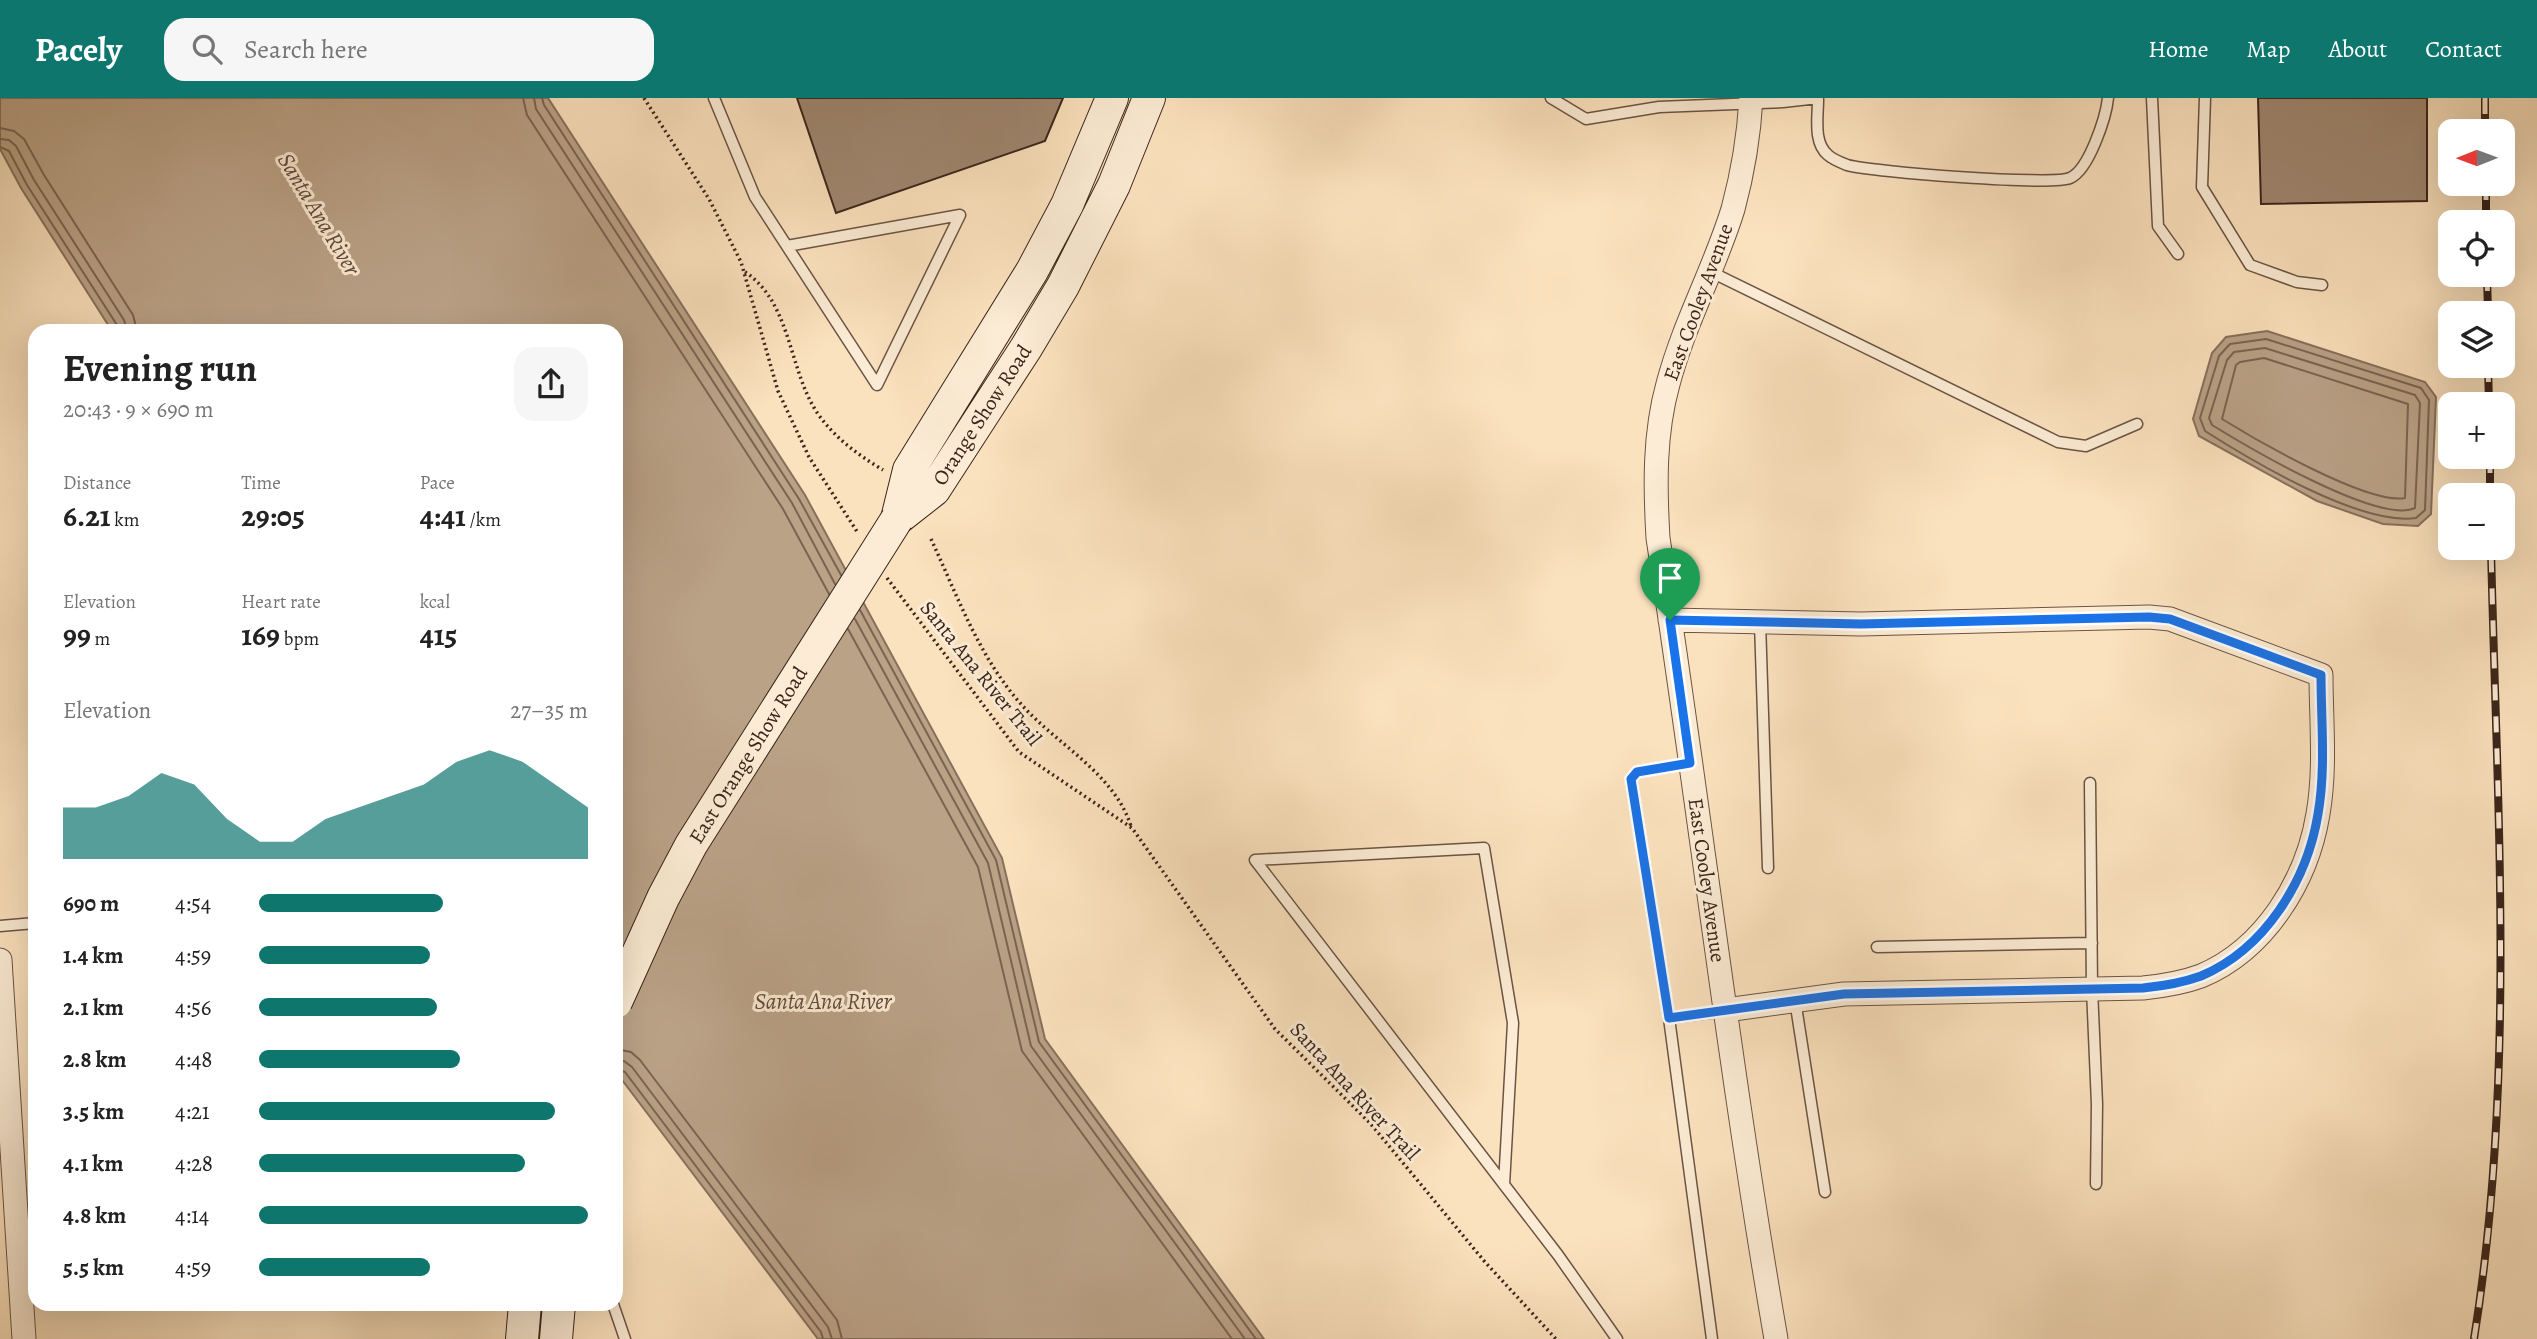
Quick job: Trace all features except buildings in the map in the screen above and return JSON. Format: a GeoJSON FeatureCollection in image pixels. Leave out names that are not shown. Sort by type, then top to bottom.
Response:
{"type":"FeatureCollection","features":[{"type":"Feature","properties":{"kind":"main road","name":"Orange Show Road"},"geometry":{"type":"LineString","coordinates":[[897,519],[909,470],[1032,271],[1067,205],[1112,98]]}},
{"type":"Feature","properties":{"kind":"main road","name":"Orange Show Road"},"geometry":{"type":"LineString","coordinates":[[897,519],[934,490],[1026,348],[1082,250],[1114,185],[1149,98]]}},
{"type":"Feature","properties":{"kind":"main road"},"geometry":{"type":"LineString","coordinates":[[1050,236],[1082,250]]}},
{"type":"Feature","properties":{"kind":"main road","name":"East Orange Show Road"},"geometry":{"type":"LineString","coordinates":[[623,986],[646,933],[691,845],[897,519]]}},
{"type":"Feature","properties":{"kind":"main road"},"geometry":{"type":"LineString","coordinates":[[522,1339],[524,1311]]}},
{"type":"Feature","properties":{"kind":"main road"},"geometry":{"type":"LineString","coordinates":[[556,1339],[558,1311]]}},
{"type":"Feature","properties":{"kind":"street","name":"East Cooley Avenue"},"geometry":{"type":"LineString","coordinates":[[1751,101],[1745,160],[1733,208],[1680,343],[1667,387],[1659,432],[1655,489],[1658,538],[1751,1194],[1776,1339]]}},
{"type":"Feature","properties":{"kind":"street"},"geometry":{"type":"LineString","coordinates":[[1670,620],[1861,624],[2170,619],[2321,675],[2321,792],[2318,816],[2300,873],[2280,909],[2257,938],[2238,954],[2201,976],[2173,984],[2143,988],[1844,994],[1726,1010]]}},
{"type":"Feature","properties":{"kind":"street"},"geometry":{"type":"LineString","coordinates":[[0,960],[7,1180],[24,1339]]}},
{"type":"Feature","properties":{"kind":"lane"},"geometry":{"type":"LineString","coordinates":[[714,98],[755,197],[877,385],[960,215],[787,246]]}},
{"type":"Feature","properties":{"kind":"lane"},"geometry":{"type":"LineString","coordinates":[[1551,98],[1586,119],[1659,107],[1818,99],[1818,141],[1827,155],[1847,165],[1903,172],[2036,181],[2070,178],[2082,168],[2093,149],[2108,98]]}},
{"type":"Feature","properties":{"kind":"lane"},"geometry":{"type":"LineString","coordinates":[[2152,98],[2158,226],[2178,254]]}},
{"type":"Feature","properties":{"kind":"lane"},"geometry":{"type":"LineString","coordinates":[[2205,98],[2202,187],[2243,254],[2250,265],[2297,282],[2322,285]]}},
{"type":"Feature","properties":{"kind":"lane"},"geometry":{"type":"LineString","coordinates":[[1709,271],[2058,443],[2086,446],[2137,424]]}},
{"type":"Feature","properties":{"kind":"lane"},"geometry":{"type":"LineString","coordinates":[[1760,622],[1768,868]]}},
{"type":"Feature","properties":{"kind":"lane"},"geometry":{"type":"LineString","coordinates":[[1690,763],[1637,772],[1631,779],[1669,1018],[1712,1339]]}},
{"type":"Feature","properties":{"kind":"lane"},"geometry":{"type":"LineString","coordinates":[[2090,783],[2092,989],[2097,1104],[2096,1184]]}},
{"type":"Feature","properties":{"kind":"lane"},"geometry":{"type":"LineString","coordinates":[[1504,1185],[1513,1023],[1484,848],[1255,860],[1504,1185],[1617,1339]]}},
{"type":"Feature","properties":{"kind":"lane"},"geometry":{"type":"LineString","coordinates":[[0,926],[28,924]]}},
{"type":"Feature","properties":{"kind":"lane"},"geometry":{"type":"LineString","coordinates":[[1877,947],[2092,943]]}},
{"type":"Feature","properties":{"kind":"lane"},"geometry":{"type":"LineString","coordinates":[[1795,1000],[1825,1192]]}},
{"type":"Feature","properties":{"kind":"lane"},"geometry":{"type":"LineString","coordinates":[[1669,1018],[1726,1010]]}},
{"type":"Feature","properties":{"kind":"lane"},"geometry":{"type":"LineString","coordinates":[[615,1311],[625,1339]]}},
{"type":"Feature","properties":{"kind":"path"},"geometry":{"type":"LineString","coordinates":[[644,98],[709,199],[743,270],[778,391],[809,457],[863,540]]}},
{"type":"Feature","properties":{"kind":"path"},"geometry":{"type":"LineString","coordinates":[[743,270],[761,282],[776,307],[817,412],[848,449],[883,470]]}},
{"type":"Feature","properties":{"kind":"path"},"geometry":{"type":"LineString","coordinates":[[931,539],[973,631],[996,672],[1022,705],[1111,789],[1126,809],[1132,828]]}},
{"type":"Feature","properties":{"kind":"path","name":"Santa Ana River Trail"},"geometry":{"type":"LineString","coordinates":[[884,574],[898,597],[1019,752],[1132,828],[1275,1029],[1370,1123],[1485,1262],[1556,1339]]}},
{"type":"Feature","properties":{"kind":"water","name":"Santa Ana River"},"geometry":{"type":"Polygon","coordinates":[[[0,98],[548,98],[805,495],[1002,858],[1045,1039],[1264,1339],[818,1339],[623,1081],[623,324],[108,324],[21,188],[0,149],[0,98]]]}},
{"type":"Feature","properties":{"kind":"water"},"geometry":{"type":"Polygon","coordinates":[[[2267,331],[2425,382],[2436,397],[2431,514],[2418,526],[2383,524],[2317,501],[2199,436],[2193,419],[2212,353],[2226,337],[2267,331]]]}},
{"type":"Feature","properties":{"kind":"railway"},"geometry":{"type":"LineString","coordinates":[[2485,98],[2485,119]]}},
{"type":"Feature","properties":{"kind":"railway"},"geometry":{"type":"LineString","coordinates":[[2486,196],[2486,210]]}},
{"type":"Feature","properties":{"kind":"railway"},"geometry":{"type":"LineString","coordinates":[[2487,287],[2488,301]]}},
{"type":"Feature","properties":{"kind":"railway"},"geometry":{"type":"LineString","coordinates":[[2488,378],[2489,392]]}},
{"type":"Feature","properties":{"kind":"railway"},"geometry":{"type":"LineString","coordinates":[[2490,469],[2490,483]]}},
{"type":"Feature","properties":{"kind":"railway"},"geometry":{"type":"LineString","coordinates":[[2474,1339],[2487,1241],[2499,1043],[2499,845],[2491,560]]}},
{"type":"Feature","properties":{"kind":"route"},"geometry":{"type":"LineString","coordinates":[[2149,617],[2170,619],[2321,675],[2322,779],[2318,816],[2300,873],[2273,920],[2257,938],[2222,965],[2201,976],[2173,984],[2143,988],[1844,994],[1669,1018],[1631,779],[1637,772],[1690,763],[1670,620],[1861,624],[2149,617]]}}]}
